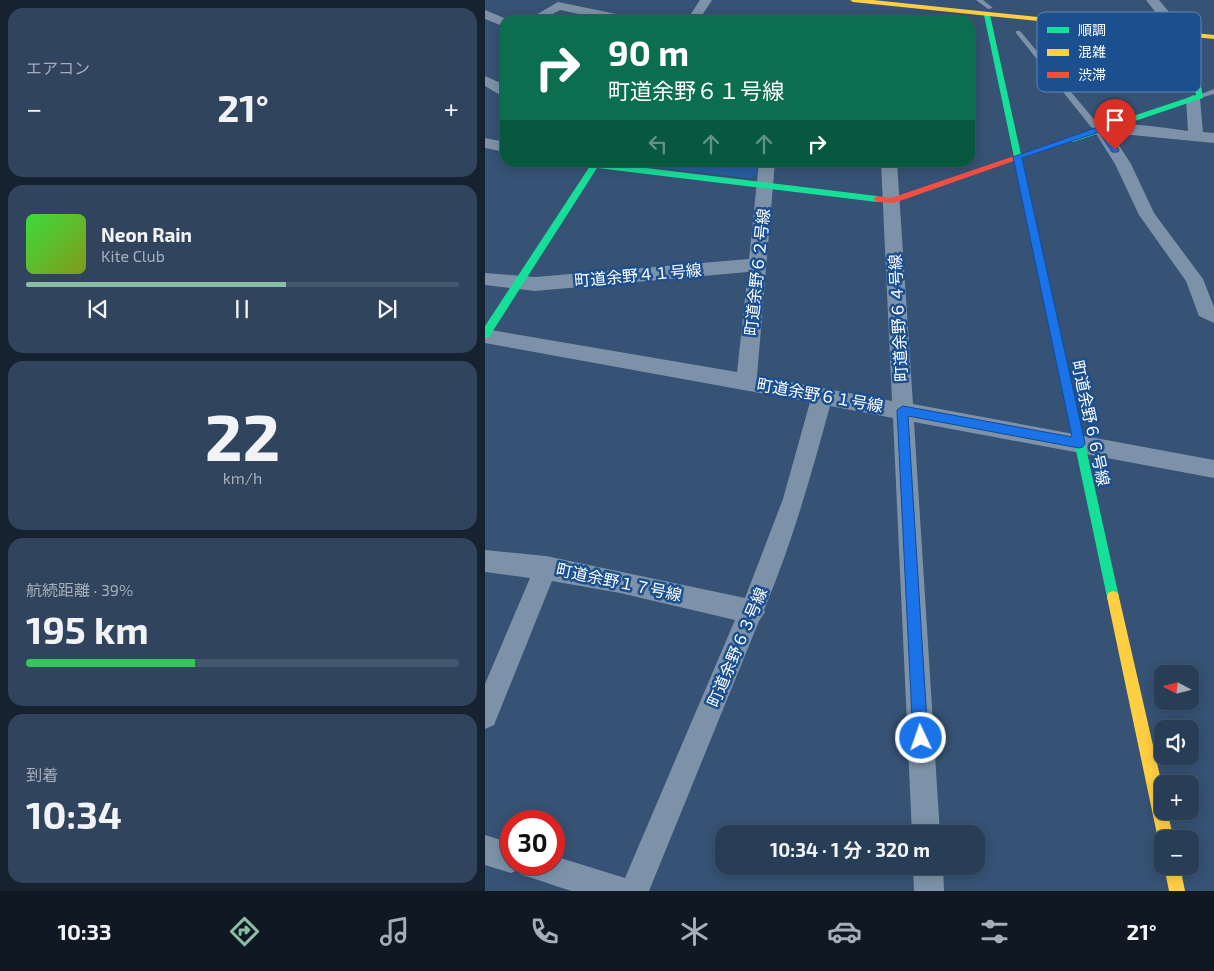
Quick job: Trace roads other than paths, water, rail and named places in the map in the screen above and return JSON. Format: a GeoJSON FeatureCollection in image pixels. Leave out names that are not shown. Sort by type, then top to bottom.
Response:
{"type":"FeatureCollection","features":[{"type":"Feature","properties":{"kind":"street"},"geometry":{"type":"LineString","coordinates":[[696,15],[706,0]]}},
{"type":"Feature","properties":{"kind":"street"},"geometry":{"type":"LineString","coordinates":[[853,0],[1037,17]]}},
{"type":"Feature","properties":{"kind":"street"},"geometry":{"type":"LineString","coordinates":[[1152,0],[1162,12]]}},
{"type":"Feature","properties":{"kind":"street"},"geometry":{"type":"LineString","coordinates":[[542,15],[558,6],[602,15]]}},
{"type":"Feature","properties":{"kind":"street","name":"町道余野６６号線"},"geometry":{"type":"LineString","coordinates":[[988,11],[1079,443],[1164,830]]}},
{"type":"Feature","properties":{"kind":"street"},"geometry":{"type":"LineString","coordinates":[[485,14],[500,21]]}},
{"type":"Feature","properties":{"kind":"street"},"geometry":{"type":"LineString","coordinates":[[1201,36],[1214,37]]}},
{"type":"Feature","properties":{"kind":"street"},"geometry":{"type":"LineString","coordinates":[[485,80],[500,88]]}},
{"type":"Feature","properties":{"kind":"street"},"geometry":{"type":"LineString","coordinates":[[1195,92],[1196,136]]}},
{"type":"Feature","properties":{"kind":"street"},"geometry":{"type":"LineString","coordinates":[[621,167],[765,187],[891,201],[1196,98]]}},
{"type":"Feature","properties":{"kind":"street"},"geometry":{"type":"LineString","coordinates":[[1101,129],[1123,128],[1214,138]]}},
{"type":"Feature","properties":{"kind":"street"},"geometry":{"type":"LineString","coordinates":[[1101,129],[1123,164],[1147,215],[1194,279],[1210,313],[1214,332]]}},
{"type":"Feature","properties":{"kind":"street"},"geometry":{"type":"LineString","coordinates":[[485,143],[500,146]]}},
{"type":"Feature","properties":{"kind":"street"},"geometry":{"type":"LineString","coordinates":[[485,335],[590,167]]}},
{"type":"Feature","properties":{"kind":"street","name":"町道余野６２号線"},"geometry":{"type":"LineString","coordinates":[[746,382],[767,167]]}},
{"type":"Feature","properties":{"kind":"street","name":"町道余野６４号線"},"geometry":{"type":"LineString","coordinates":[[889,167],[926,825]]}},
{"type":"Feature","properties":{"kind":"street","name":"町道余野４１号線"},"geometry":{"type":"LineString","coordinates":[[485,280],[535,284],[757,265]]}},
{"type":"Feature","properties":{"kind":"street","name":"町道余野６１号線"},"geometry":{"type":"LineString","coordinates":[[485,335],[903,410],[1214,469]]}},
{"type":"Feature","properties":{"kind":"street","name":"町道余野６３号線"},"geometry":{"type":"LineString","coordinates":[[634,891],[753,612],[794,499],[822,396]]}},
{"type":"Feature","properties":{"kind":"street","name":"町道余野１７号線"},"geometry":{"type":"LineString","coordinates":[[485,561],[546,567],[605,577],[753,612]]}},
{"type":"Feature","properties":{"kind":"street"},"geometry":{"type":"LineString","coordinates":[[485,716],[546,567]]}},
{"type":"Feature","properties":{"kind":"street"},"geometry":{"type":"LineString","coordinates":[[485,850],[500,855]]}},
{"type":"Feature","properties":{"kind":"street"},"geometry":{"type":"LineString","coordinates":[[565,875],[620,891]]}},
{"type":"Feature","properties":{"kind":"street"},"geometry":{"type":"LineString","coordinates":[[928,875],[929,891]]}},
{"type":"Feature","properties":{"kind":"street"},"geometry":{"type":"LineString","coordinates":[[1174,875],[1177,891]]}},
{"type":"Feature","properties":{"kind":"lane"},"geometry":{"type":"LineString","coordinates":[[979,0],[988,11]]}},
{"type":"Feature","properties":{"kind":"lane"},"geometry":{"type":"LineString","coordinates":[[1018,32],[1037,55]]}},
{"type":"Feature","properties":{"kind":"lane"},"geometry":{"type":"LineString","coordinates":[[1067,92],[1094,125],[1101,129]]}},
{"type":"Feature","properties":{"kind":"lane"},"geometry":{"type":"LineString","coordinates":[[1196,98],[1214,92]]}}]}
